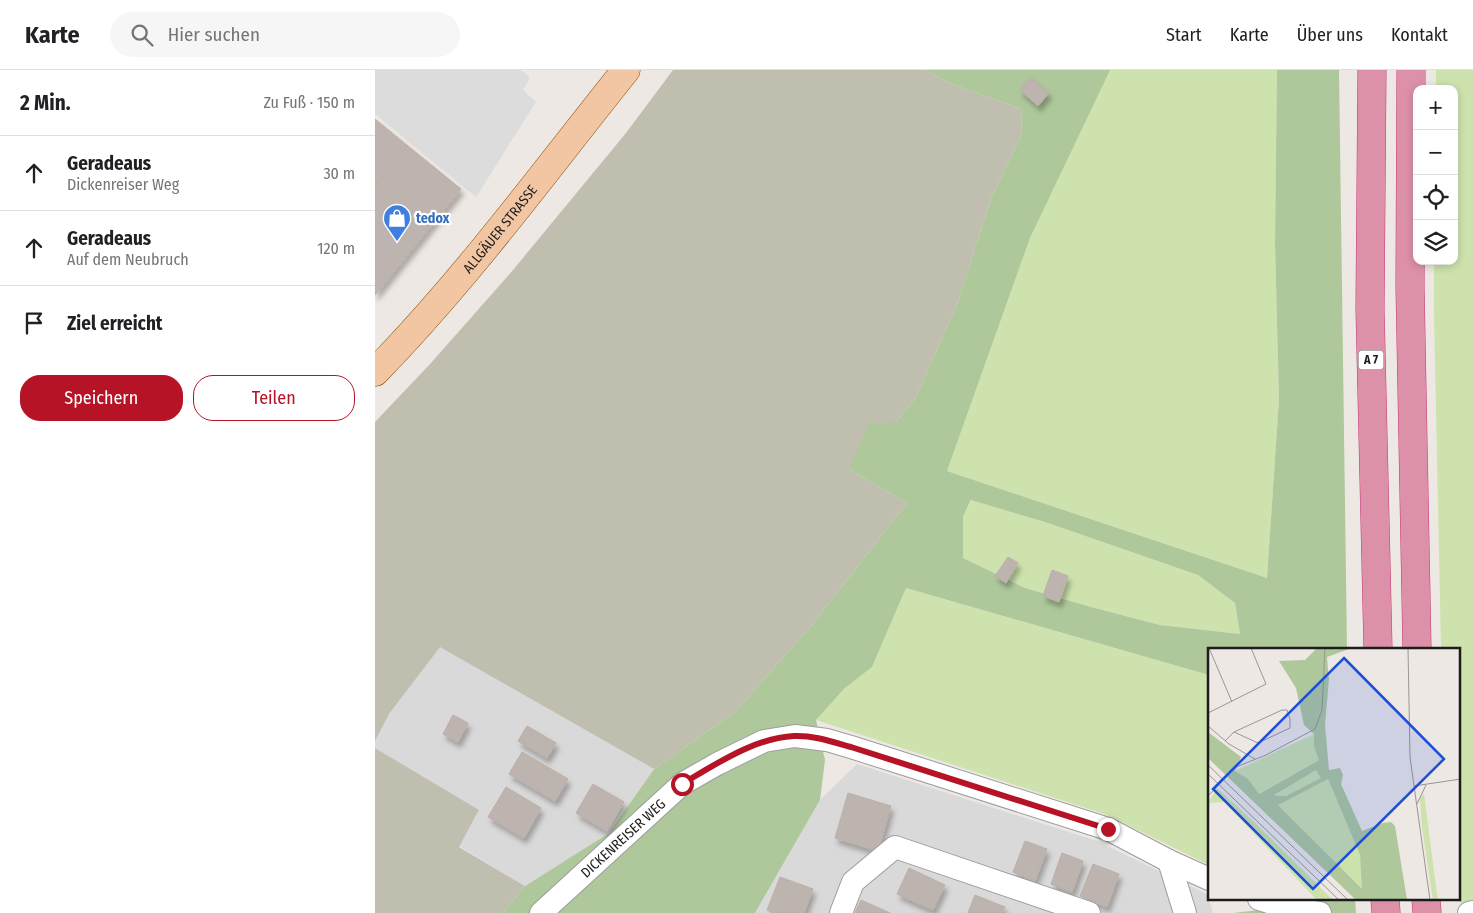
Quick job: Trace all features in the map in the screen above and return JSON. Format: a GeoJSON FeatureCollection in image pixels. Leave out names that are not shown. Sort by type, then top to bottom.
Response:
{"type":"FeatureCollection","features":[{"type":"Feature","properties":{"kind":"highway","name":"A 7"},"geometry":{"type":"LineString","coordinates":[[1372,70],[1370,309],[1378,648]]}},
{"type":"Feature","properties":{"kind":"highway"},"geometry":{"type":"LineString","coordinates":[[1411,70],[1410,286],[1417,648]]}},
{"type":"Feature","properties":{"kind":"main road","name":"ALLGÄUER STRASSE"},"geometry":{"type":"LineString","coordinates":[[375,372],[511,217],[616,74]]}},
{"type":"Feature","properties":{"kind":"street","name":"DICKENREISER WEG"},"geometry":{"type":"LineString","coordinates":[[541,913],[682,784],[764,741],[795,736],[827,740],[851,747],[1108,829],[1169,861],[1208,879]]}},
{"type":"Feature","properties":{"kind":"street"},"geometry":{"type":"LineString","coordinates":[[841,913],[853,882],[895,847],[1089,913]]}},
{"type":"Feature","properties":{"kind":"street"},"geometry":{"type":"LineString","coordinates":[[1169,861],[1185,913]]}},
{"type":"Feature","properties":{"kind":"street"},"geometry":{"type":"LineString","coordinates":[[1262,900],[1285,907],[1320,913]]}},
{"type":"Feature","properties":{"kind":"street"},"geometry":{"type":"LineString","coordinates":[[1469,913],[1473,912]]}},
{"type":"Feature","properties":{"kind":"shaded area"},"geometry":{"type":"Polygon","coordinates":[[[375,70],[521,70],[530,78],[523,90],[536,102],[476,197],[375,114],[375,70]]]}},
{"type":"Feature","properties":{"kind":"shaded area"},"geometry":{"type":"Polygon","coordinates":[[[673,70],[926,70],[947,82],[1021,109],[1022,134],[992,196],[957,304],[916,397],[896,422],[849,469],[907,503],[811,626],[735,712],[654,769],[440,647],[389,714],[375,741],[375,422],[431,363],[513,270],[626,133],[673,70]]]}},
{"type":"Feature","properties":{"kind":"shaded area"},"geometry":{"type":"Polygon","coordinates":[[[440,646],[654,769],[609,833],[525,886],[459,846],[479,811],[375,748],[375,741],[389,714],[440,646]]]}},
{"type":"Feature","properties":{"kind":"shaded area"},"geometry":{"type":"Polygon","coordinates":[[[375,748],[479,810],[459,847],[525,886],[503,913],[375,913],[375,748]]]}},
{"type":"Feature","properties":{"kind":"shaded area"},"geometry":{"type":"Polygon","coordinates":[[[857,764],[1097,841],[1207,894],[1213,913],[755,913],[820,800],[857,764]]]}},
{"type":"Feature","properties":{"kind":"green space"},"geometry":{"type":"Polygon","coordinates":[[[926,70],[1110,70],[1030,238],[947,471],[1267,578],[1279,400],[1275,243],[1277,70],[1339,70],[1347,648],[1208,648],[1208,675],[906,588],[872,667],[845,688],[816,720],[825,760],[820,800],[755,913],[503,913],[525,886],[609,833],[654,769],[735,712],[811,626],[907,503],[849,469],[869,424],[896,422],[916,397],[957,304],[992,196],[1022,134],[1021,109],[947,82],[926,70]],[[971,500],[963,517],[963,558],[1025,588],[1160,625],[1240,634],[1235,603],[1198,575],[1045,522],[971,500]]]}},
{"type":"Feature","properties":{"kind":"green space"},"geometry":{"type":"Polygon","coordinates":[[[1109,70],[1277,70],[1275,243],[1279,400],[1267,578],[947,471],[1030,238],[1109,70]]]}},
{"type":"Feature","properties":{"kind":"green space"},"geometry":{"type":"Polygon","coordinates":[[[1436,70],[1473,70],[1473,902],[1462,903],[1456,900],[1461,900],[1461,648],[1441,648],[1434,265],[1458,265],[1458,85],[1436,85],[1436,70]]]}},
{"type":"Feature","properties":{"kind":"green space"},"geometry":{"type":"Polygon","coordinates":[[[972,500],[1045,522],[1198,575],[1235,603],[1240,634],[1160,625],[1091,607],[1025,588],[962,558],[963,517],[972,500]]]}},
{"type":"Feature","properties":{"kind":"green space"},"geometry":{"type":"Polygon","coordinates":[[[906,588],[1208,675],[1208,865],[1107,815],[816,720],[845,688],[872,667],[906,588]]]}},
{"type":"Feature","properties":{"kind":"green space"},"geometry":{"type":"Polygon","coordinates":[[[1296,900],[1355,900],[1356,913],[1233,913],[1260,910],[1296,900]]]}},
{"type":"Feature","properties":{"kind":"building"},"geometry":{"type":"Polygon","coordinates":[[[1030,77],[1049,93],[1038,106],[1020,90],[1030,77]]]}},
{"type":"Feature","properties":{"kind":"building"},"geometry":{"type":"Polygon","coordinates":[[[375,119],[408,146],[377,183],[375,182],[375,119]]]}},
{"type":"Feature","properties":{"kind":"building","name":"tedox"},"geometry":{"type":"Polygon","coordinates":[[[408,146],[461,189],[375,295],[375,182],[377,183],[408,146]]]}},
{"type":"Feature","properties":{"kind":"building"},"geometry":{"type":"Polygon","coordinates":[[[1008,557],[1018,563],[1006,583],[995,576],[1008,557]]]}},
{"type":"Feature","properties":{"kind":"building"},"geometry":{"type":"Polygon","coordinates":[[[1052,570],[1068,576],[1059,602],[1043,596],[1052,570]]]}},
{"type":"Feature","properties":{"kind":"building"},"geometry":{"type":"Polygon","coordinates":[[[453,715],[468,723],[458,742],[443,734],[453,715]]]}},
{"type":"Feature","properties":{"kind":"building"},"geometry":{"type":"Polygon","coordinates":[[[527,726],[556,743],[547,758],[518,741],[527,726]]]}},
{"type":"Feature","properties":{"kind":"building"},"geometry":{"type":"Polygon","coordinates":[[[522,752],[568,779],[555,801],[509,774],[522,752]]]}},
{"type":"Feature","properties":{"kind":"building"},"geometry":{"type":"Polygon","coordinates":[[[593,784],[624,802],[607,831],[576,813],[593,784]]]}},
{"type":"Feature","properties":{"kind":"building"},"geometry":{"type":"Polygon","coordinates":[[[506,787],[541,808],[524,838],[488,817],[506,787]]]}},
{"type":"Feature","properties":{"kind":"building"},"geometry":{"type":"Polygon","coordinates":[[[848,793],[891,806],[878,851],[835,838],[848,793]]]}},
{"type":"Feature","properties":{"kind":"building"},"geometry":{"type":"Polygon","coordinates":[[[1025,841],[1047,849],[1035,881],[1013,872],[1025,841]]]}},
{"type":"Feature","properties":{"kind":"building"},"geometry":{"type":"Polygon","coordinates":[[[1062,853],[1083,861],[1072,892],[1051,884],[1062,853]]]}},
{"type":"Feature","properties":{"kind":"building"},"geometry":{"type":"Polygon","coordinates":[[[1093,864],[1119,874],[1107,907],[1080,896],[1093,864]]]}},
{"type":"Feature","properties":{"kind":"building"},"geometry":{"type":"Polygon","coordinates":[[[909,868],[945,885],[933,910],[897,894],[909,868]]]}},
{"type":"Feature","properties":{"kind":"building"},"geometry":{"type":"Polygon","coordinates":[[[780,877],[813,889],[804,913],[773,913],[767,910],[780,877]]]}},
{"type":"Feature","properties":{"kind":"building"},"geometry":{"type":"Polygon","coordinates":[[[975,895],[1005,907],[1002,913],[968,913],[975,895]]]}},
{"type":"Feature","properties":{"kind":"building"},"geometry":{"type":"Polygon","coordinates":[[[861,900],[890,913],[855,913],[861,900]]]}},
{"type":"Feature","properties":{"kind":"place","name":"tedox"},"geometry":{"type":"Point","coordinates":[397,242]}},
{"type":"Feature","properties":{"kind":"route"},"geometry":{"type":"LineString","coordinates":[[682,784],[764,741],[795,736],[827,740],[851,747],[1108,829]]}}]}
